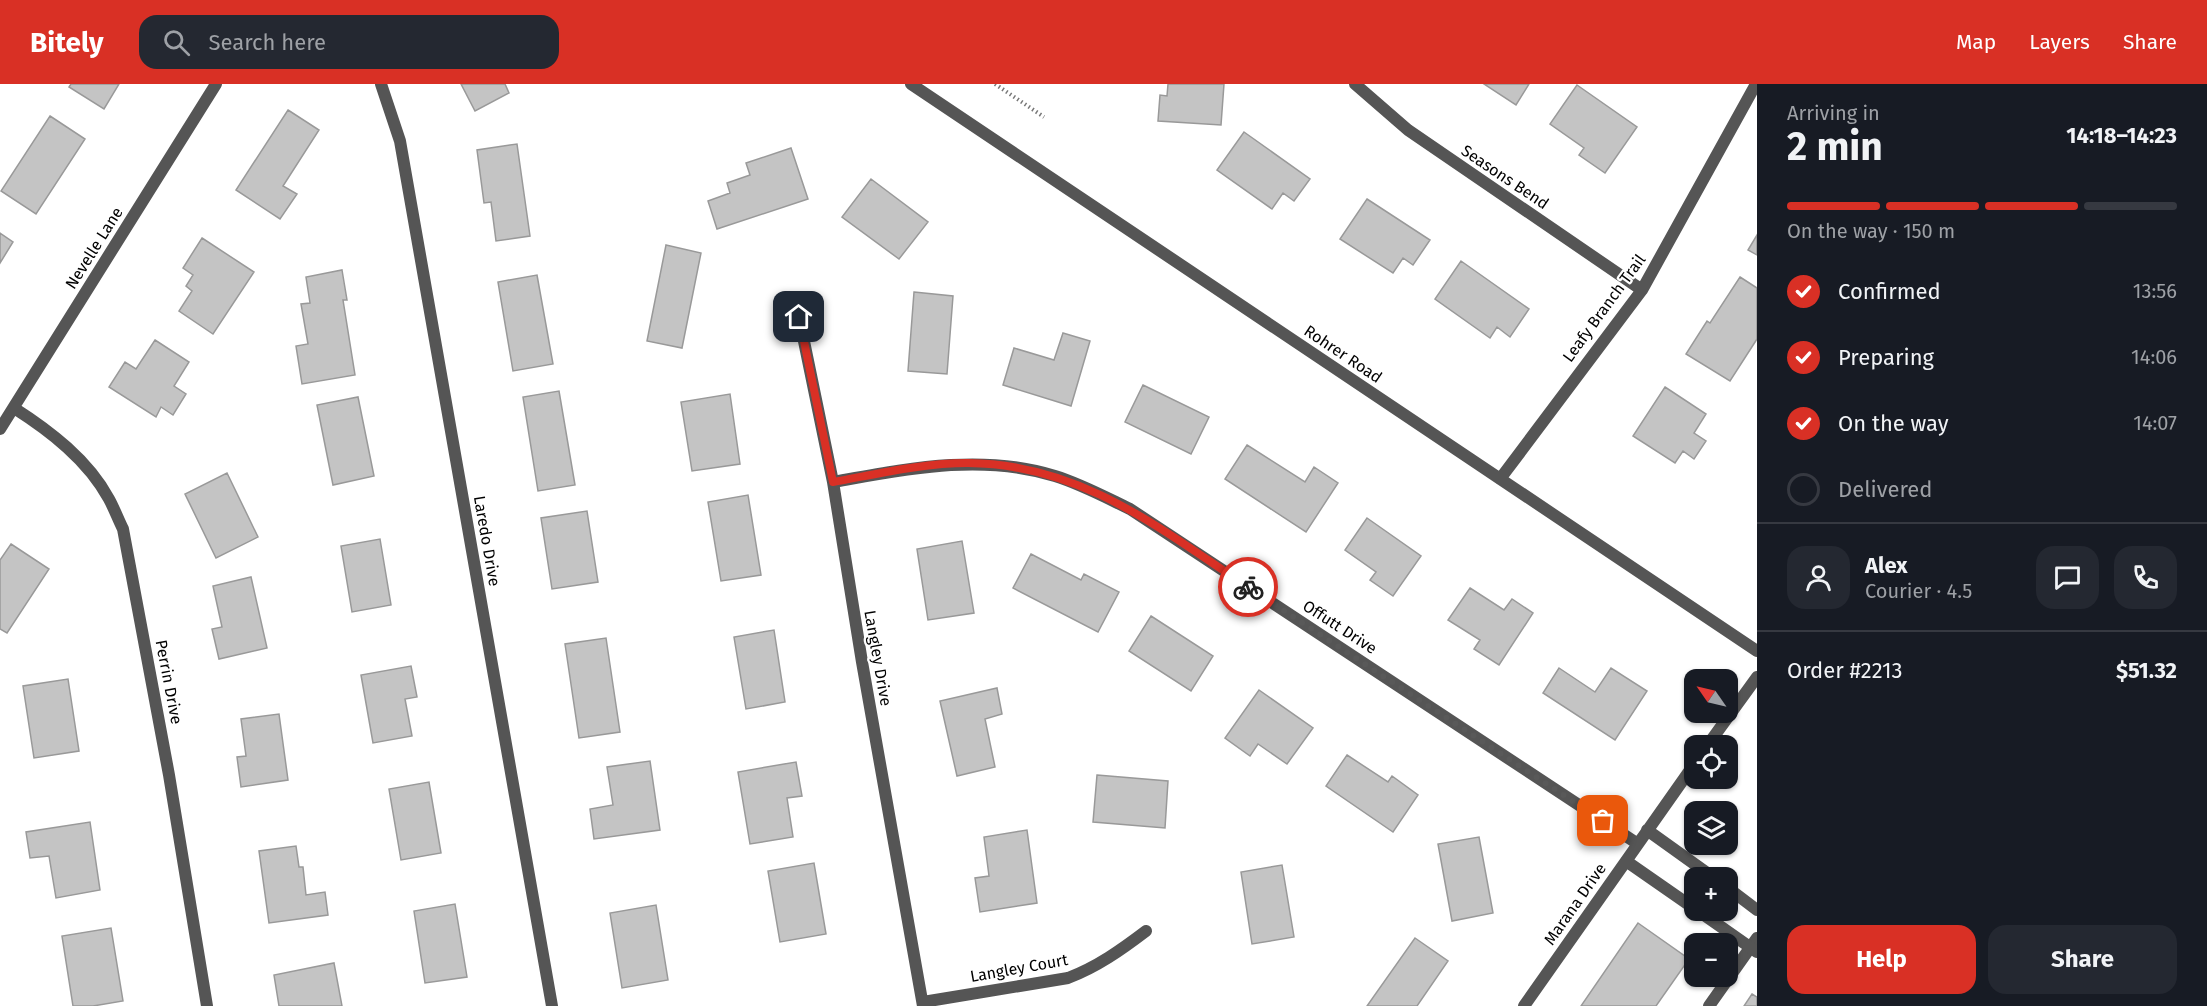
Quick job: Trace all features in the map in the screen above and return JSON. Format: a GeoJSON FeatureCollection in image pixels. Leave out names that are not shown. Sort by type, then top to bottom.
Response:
{"type":"FeatureCollection","features":[{"type":"Feature","properties":{"kind":"street","name":"Nevelle Lane"},"geometry":{"type":"LineString","coordinates":[[0,429],[216,84]]}},
{"type":"Feature","properties":{"kind":"street","name":"Laredo Drive"},"geometry":{"type":"LineString","coordinates":[[381,84],[400,141],[552,1006]]}},
{"type":"Feature","properties":{"kind":"street","name":"Rohrer Road"},"geometry":{"type":"LineString","coordinates":[[911,84],[1757,651]]}},
{"type":"Feature","properties":{"kind":"street","name":"Seasons Bend"},"geometry":{"type":"LineString","coordinates":[[1355,84],[1408,130],[1642,290]]}},
{"type":"Feature","properties":{"kind":"street","name":"Leafy Branch Trail"},"geometry":{"type":"LineString","coordinates":[[1500,479],[1642,290],[1756,84]]}},
{"type":"Feature","properties":{"kind":"street","name":"Langley Drive"},"geometry":{"type":"LineString","coordinates":[[799,317],[833,482],[860,651],[923,1004]]}},
{"type":"Feature","properties":{"kind":"street","name":"Perrin Drive"},"geometry":{"type":"LineString","coordinates":[[14,408],[60,441],[88,470],[109,498],[123,529],[169,775],[207,1006]]}},
{"type":"Feature","properties":{"kind":"street","name":"Offutt Drive"},"geometry":{"type":"LineString","coordinates":[[833,482],[926,466],[968,463],[1010,466],[1053,475],[1090,489],[1130,509],[1638,844]]}},
{"type":"Feature","properties":{"kind":"street"},"geometry":{"type":"LineString","coordinates":[[1715,735],[1757,677]]}},
{"type":"Feature","properties":{"kind":"street","name":"Marana Drive"},"geometry":{"type":"LineString","coordinates":[[1524,1006],[1684,778]]}},
{"type":"Feature","properties":{"kind":"street"},"geometry":{"type":"LineString","coordinates":[[1647,830],[1699,867]]}},
{"type":"Feature","properties":{"kind":"street"},"geometry":{"type":"LineString","coordinates":[[1626,861],[1684,902]]}},
{"type":"Feature","properties":{"kind":"street"},"geometry":{"type":"LineString","coordinates":[[1738,895],[1757,909]]}},
{"type":"Feature","properties":{"kind":"street"},"geometry":{"type":"LineString","coordinates":[[1708,1006],[1755,946],[1714,921]]}},
{"type":"Feature","properties":{"kind":"street","name":"Langley Court"},"geometry":{"type":"LineString","coordinates":[[923,1004],[1068,978],[1104,961],[1146,931]]}},
{"type":"Feature","properties":{"kind":"path"},"geometry":{"type":"LineString","coordinates":[[995,84],[1044,117]]}},
{"type":"Feature","properties":{"kind":"building"},"geometry":{"type":"Polygon","coordinates":[[[71,84],[119,84],[104,109],[69,87],[71,84]]]}},
{"type":"Feature","properties":{"kind":"building"},"geometry":{"type":"Polygon","coordinates":[[[461,84],[505,84],[509,93],[475,111],[461,84]]]}},
{"type":"Feature","properties":{"kind":"building"},"geometry":{"type":"Polygon","coordinates":[[[1168,84],[1224,84],[1221,125],[1158,121],[1160,95],[1167,96],[1168,84]]]}},
{"type":"Feature","properties":{"kind":"building"},"geometry":{"type":"Polygon","coordinates":[[[1484,84],[1529,84],[1516,105],[1484,84]]]}},
{"type":"Feature","properties":{"kind":"building"},"geometry":{"type":"Polygon","coordinates":[[[1577,85],[1637,127],[1605,173],[1579,155],[1584,148],[1550,124],[1577,85]]]}},
{"type":"Feature","properties":{"kind":"building"},"geometry":{"type":"Polygon","coordinates":[[[288,110],[319,130],[283,186],[297,194],[280,219],[236,190],[288,110]]]}},
{"type":"Feature","properties":{"kind":"building"},"geometry":{"type":"Polygon","coordinates":[[[50,116],[85,139],[36,214],[1,191],[50,116]]]}},
{"type":"Feature","properties":{"kind":"building"},"geometry":{"type":"Polygon","coordinates":[[[1244,132],[1310,179],[1294,201],[1283,193],[1272,209],[1217,170],[1244,132]]]}},
{"type":"Feature","properties":{"kind":"building"},"geometry":{"type":"Polygon","coordinates":[[[517,144],[530,236],[496,241],[491,202],[484,203],[477,150],[517,144]]]}},
{"type":"Feature","properties":{"kind":"building"},"geometry":{"type":"Polygon","coordinates":[[[791,148],[808,199],[717,229],[708,201],[730,193],[727,183],[750,175],[746,163],[791,148]]]}},
{"type":"Feature","properties":{"kind":"building"},"geometry":{"type":"Polygon","coordinates":[[[871,179],[928,222],[899,259],[842,217],[871,179]]]}},
{"type":"Feature","properties":{"kind":"building"},"geometry":{"type":"Polygon","coordinates":[[[1367,199],[1430,240],[1413,265],[1403,258],[1393,273],[1340,239],[1367,199]]]}},
{"type":"Feature","properties":{"kind":"building"},"geometry":{"type":"Polygon","coordinates":[[[0,233],[13,242],[0,263],[0,233]]]}},
{"type":"Feature","properties":{"kind":"building"},"geometry":{"type":"Polygon","coordinates":[[[1757,235],[1757,255],[1748,250],[1757,235]]]}},
{"type":"Feature","properties":{"kind":"building"},"geometry":{"type":"Polygon","coordinates":[[[202,238],[254,272],[213,334],[179,311],[192,291],[186,286],[193,275],[183,268],[202,238]]]}},
{"type":"Feature","properties":{"kind":"building"},"geometry":{"type":"Polygon","coordinates":[[[666,245],[701,253],[682,348],[647,341],[666,245]]]}},
{"type":"Feature","properties":{"kind":"building"},"geometry":{"type":"Polygon","coordinates":[[[1461,261],[1529,309],[1510,337],[1497,327],[1490,338],[1435,299],[1461,261]]]}},
{"type":"Feature","properties":{"kind":"building"},"geometry":{"type":"Polygon","coordinates":[[[342,270],[347,300],[343,300],[355,375],[302,384],[296,346],[308,344],[301,304],[310,303],[306,277],[342,270]]]}},
{"type":"Feature","properties":{"kind":"building"},"geometry":{"type":"Polygon","coordinates":[[[537,275],[553,364],[513,371],[498,282],[537,275]]]}},
{"type":"Feature","properties":{"kind":"building"},"geometry":{"type":"Polygon","coordinates":[[[1740,277],[1757,288],[1757,339],[1730,381],[1686,354],[1707,321],[1710,323],[1740,277]]]}},
{"type":"Feature","properties":{"kind":"building"},"geometry":{"type":"Polygon","coordinates":[[[914,292],[953,296],[947,374],[908,371],[914,292]]]}},
{"type":"Feature","properties":{"kind":"building"},"geometry":{"type":"Polygon","coordinates":[[[1063,333],[1090,341],[1071,406],[1003,385],[1014,348],[1054,360],[1063,333]]]}},
{"type":"Feature","properties":{"kind":"building"},"geometry":{"type":"Polygon","coordinates":[[[155,340],[189,362],[174,386],[186,394],[173,415],[161,407],[156,417],[109,387],[125,362],[136,369],[155,340]]]}},
{"type":"Feature","properties":{"kind":"building"},"geometry":{"type":"Polygon","coordinates":[[[1143,385],[1209,417],[1191,454],[1125,422],[1143,385]]]}},
{"type":"Feature","properties":{"kind":"building"},"geometry":{"type":"Polygon","coordinates":[[[1665,387],[1706,414],[1694,433],[1706,441],[1694,459],[1683,451],[1675,463],[1633,436],[1665,387]]]}},
{"type":"Feature","properties":{"kind":"building"},"geometry":{"type":"Polygon","coordinates":[[[559,391],[575,485],[538,491],[523,397],[559,391]]]}},
{"type":"Feature","properties":{"kind":"building"},"geometry":{"type":"Polygon","coordinates":[[[730,394],[740,464],[692,471],[681,402],[730,394]]]}},
{"type":"Feature","properties":{"kind":"building"},"geometry":{"type":"Polygon","coordinates":[[[358,397],[374,476],[333,485],[317,405],[358,397]]]}},
{"type":"Feature","properties":{"kind":"building"},"geometry":{"type":"Polygon","coordinates":[[[1247,445],[1305,482],[1314,467],[1338,483],[1306,532],[1225,479],[1247,445]]]}},
{"type":"Feature","properties":{"kind":"building"},"geometry":{"type":"Polygon","coordinates":[[[227,473],[258,537],[216,558],[185,494],[227,473]]]}},
{"type":"Feature","properties":{"kind":"building"},"geometry":{"type":"Polygon","coordinates":[[[748,495],[761,575],[721,581],[708,502],[748,495]]]}},
{"type":"Feature","properties":{"kind":"building"},"geometry":{"type":"Polygon","coordinates":[[[587,511],[598,582],[552,589],[541,518],[587,511]]]}},
{"type":"Feature","properties":{"kind":"building"},"geometry":{"type":"Polygon","coordinates":[[[1367,518],[1421,556],[1393,596],[1370,580],[1376,572],[1345,550],[1367,518]]]}},
{"type":"Feature","properties":{"kind":"building"},"geometry":{"type":"Polygon","coordinates":[[[380,539],[391,605],[352,612],[341,546],[380,539]]]}},
{"type":"Feature","properties":{"kind":"building"},"geometry":{"type":"Polygon","coordinates":[[[962,541],[974,613],[928,620],[917,549],[962,541]]]}},
{"type":"Feature","properties":{"kind":"building"},"geometry":{"type":"Polygon","coordinates":[[[11,544],[49,569],[7,633],[0,629],[0,560],[11,544]]]}},
{"type":"Feature","properties":{"kind":"building"},"geometry":{"type":"Polygon","coordinates":[[[1031,554],[1081,580],[1084,574],[1119,592],[1098,632],[1013,588],[1031,554]]]}},
{"type":"Feature","properties":{"kind":"building"},"geometry":{"type":"Polygon","coordinates":[[[251,577],[267,648],[219,659],[212,629],[222,627],[213,586],[251,577]]]}},
{"type":"Feature","properties":{"kind":"building"},"geometry":{"type":"Polygon","coordinates":[[[1470,588],[1504,610],[1512,599],[1533,613],[1499,665],[1474,649],[1480,640],[1448,620],[1470,588]]]}},
{"type":"Feature","properties":{"kind":"building"},"geometry":{"type":"Polygon","coordinates":[[[1151,616],[1213,656],[1191,691],[1129,651],[1151,616]]]}},
{"type":"Feature","properties":{"kind":"building"},"geometry":{"type":"Polygon","coordinates":[[[774,630],[785,702],[746,709],[734,637],[774,630]]]}},
{"type":"Feature","properties":{"kind":"building"},"geometry":{"type":"Polygon","coordinates":[[[606,638],[620,732],[579,738],[565,644],[606,638]]]}},
{"type":"Feature","properties":{"kind":"building"},"geometry":{"type":"Polygon","coordinates":[[[411,666],[417,697],[405,699],[412,736],[373,743],[361,675],[411,666]]]}},
{"type":"Feature","properties":{"kind":"building"},"geometry":{"type":"Polygon","coordinates":[[[1559,668],[1595,692],[1611,668],[1647,691],[1615,740],[1543,693],[1559,668]]]}},
{"type":"Feature","properties":{"kind":"building"},"geometry":{"type":"Polygon","coordinates":[[[68,679],[79,751],[34,758],[23,686],[68,679]]]}},
{"type":"Feature","properties":{"kind":"building"},"geometry":{"type":"Polygon","coordinates":[[[997,688],[1002,714],[985,719],[995,767],[957,776],[940,701],[997,688]]]}},
{"type":"Feature","properties":{"kind":"building"},"geometry":{"type":"Polygon","coordinates":[[[1259,690],[1313,728],[1287,764],[1258,744],[1250,756],[1225,738],[1259,690]]]}},
{"type":"Feature","properties":{"kind":"building"},"geometry":{"type":"Polygon","coordinates":[[[279,714],[288,780],[241,787],[237,757],[246,756],[241,719],[279,714]]]}},
{"type":"Feature","properties":{"kind":"building"},"geometry":{"type":"Polygon","coordinates":[[[1347,755],[1388,782],[1392,776],[1418,795],[1393,832],[1326,786],[1347,755]]]}},
{"type":"Feature","properties":{"kind":"building"},"geometry":{"type":"Polygon","coordinates":[[[650,761],[660,830],[594,839],[590,809],[613,805],[607,767],[650,761]]]}},
{"type":"Feature","properties":{"kind":"building"},"geometry":{"type":"Polygon","coordinates":[[[796,762],[802,796],[787,798],[793,837],[750,844],[738,772],[796,762]]]}},
{"type":"Feature","properties":{"kind":"building"},"geometry":{"type":"Polygon","coordinates":[[[1097,775],[1168,781],[1165,828],[1093,822],[1097,775]]]}},
{"type":"Feature","properties":{"kind":"building"},"geometry":{"type":"Polygon","coordinates":[[[429,782],[441,853],[401,860],[389,789],[429,782]]]}},
{"type":"Feature","properties":{"kind":"building"},"geometry":{"type":"Polygon","coordinates":[[[90,822],[100,890],[56,898],[49,856],[30,858],[26,832],[90,822]]]}},
{"type":"Feature","properties":{"kind":"building"},"geometry":{"type":"Polygon","coordinates":[[[1027,830],[1037,903],[980,912],[975,878],[989,876],[984,837],[1027,830]]]}},
{"type":"Feature","properties":{"kind":"building"},"geometry":{"type":"Polygon","coordinates":[[[1479,837],[1493,913],[1452,921],[1438,844],[1479,837]]]}},
{"type":"Feature","properties":{"kind":"building"},"geometry":{"type":"Polygon","coordinates":[[[296,846],[299,867],[303,867],[306,895],[325,892],[328,915],[269,923],[259,851],[296,846]]]}},
{"type":"Feature","properties":{"kind":"building"},"geometry":{"type":"Polygon","coordinates":[[[814,863],[826,934],[780,942],[768,871],[814,863]]]}},
{"type":"Feature","properties":{"kind":"building"},"geometry":{"type":"Polygon","coordinates":[[[1282,865],[1294,937],[1252,944],[1241,872],[1282,865]]]}},
{"type":"Feature","properties":{"kind":"building"},"geometry":{"type":"Polygon","coordinates":[[[455,904],[467,977],[425,983],[414,911],[455,904]]]}},
{"type":"Feature","properties":{"kind":"building"},"geometry":{"type":"Polygon","coordinates":[[[656,905],[668,980],[622,988],[610,913],[656,905]]]}},
{"type":"Feature","properties":{"kind":"building"},"geometry":{"type":"Polygon","coordinates":[[[1638,923],[1684,955],[1684,966],[1656,1006],[1581,1006],[1638,923]]]}},
{"type":"Feature","properties":{"kind":"building"},"geometry":{"type":"Polygon","coordinates":[[[111,928],[123,1001],[93,1006],[73,1006],[62,936],[111,928]]]}},
{"type":"Feature","properties":{"kind":"building"},"geometry":{"type":"Polygon","coordinates":[[[1415,938],[1448,961],[1417,1006],[1367,1006],[1415,938]]]}},
{"type":"Feature","properties":{"kind":"building"},"geometry":{"type":"Polygon","coordinates":[[[334,963],[342,1006],[279,1006],[274,975],[334,963]]]}},
{"type":"Feature","properties":{"kind":"building"},"geometry":{"type":"Polygon","coordinates":[[[1752,994],[1757,997],[1757,1006],[1744,1006],[1752,994]]]}},
{"type":"Feature","properties":{"kind":"way so far"},"geometry":{"type":"LineString","coordinates":[[1248,587],[1603,821]]}},
{"type":"Feature","properties":{"kind":"route"},"geometry":{"type":"LineString","coordinates":[[799,317],[833,482],[926,466],[968,463],[1010,466],[1053,475],[1090,489],[1130,509],[1248,587]]}}]}
